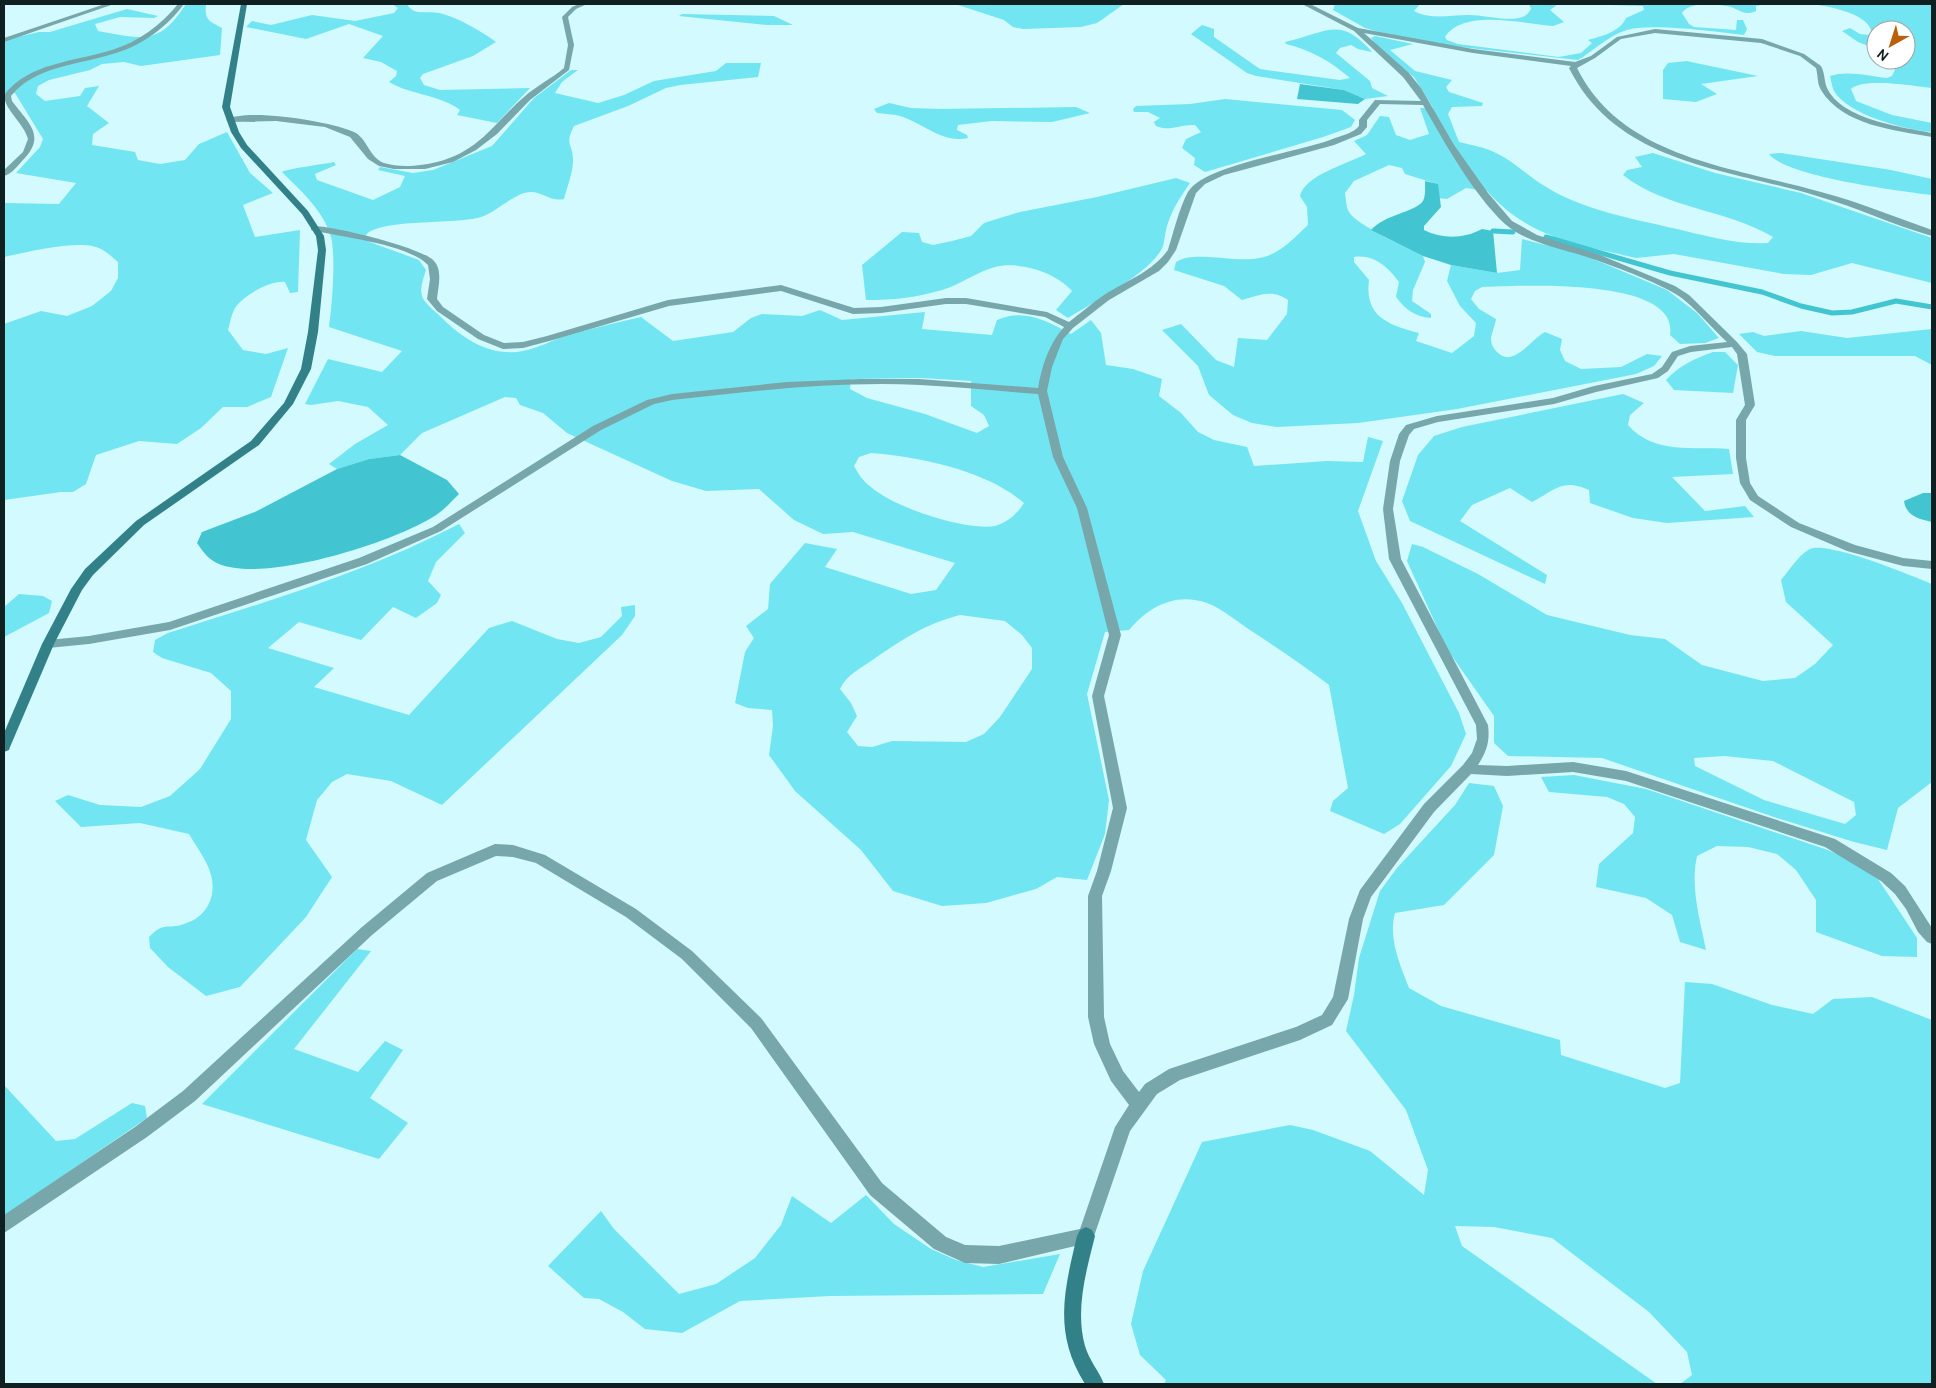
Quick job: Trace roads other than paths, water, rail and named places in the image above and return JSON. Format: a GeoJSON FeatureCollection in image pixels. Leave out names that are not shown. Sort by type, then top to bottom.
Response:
{"type":"FeatureCollection","features":[{"type":"Feature","properties":{"kind":"street"},"geometry":{"type":"LineString","coordinates":[[4,40],[111,4]]}},
{"type":"Feature","properties":{"kind":"street"},"geometry":{"type":"LineString","coordinates":[[4,174],[28,151],[33,142],[32,134],[8,102],[7,96],[10,91],[26,79],[48,69],[115,52],[132,44],[173,15],[181,4]]}},
{"type":"Feature","properties":{"kind":"street"},"geometry":{"type":"LineString","coordinates":[[4,747],[48,644],[77,589],[89,572],[121,539],[255,442],[288,404],[306,369],[313,332],[322,250],[320,236],[305,213],[244,146],[230,120],[226,108],[244,4]]}},
{"type":"Feature","properties":{"kind":"street"},"geometry":{"type":"LineString","coordinates":[[230,120],[247,118],[308,122],[353,135],[360,141],[371,159],[386,166],[423,167],[437,165],[460,156],[485,142],[525,100],[567,69],[571,45],[565,17],[574,8],[584,4]]}},
{"type":"Feature","properties":{"kind":"street"},"geometry":{"type":"LineString","coordinates":[[1304,4],[1356,30],[1406,75],[1418,90],[1424,103],[1485,195],[1509,223],[1534,237],[1597,257],[1672,288],[1686,297],[1734,344],[1742,354],[1750,405],[1741,420],[1741,458],[1745,483],[1754,498],[1795,525],[1851,548],[1903,562],[1932,565]]}},
{"type":"Feature","properties":{"kind":"street"},"geometry":{"type":"LineString","coordinates":[[1356,30],[1473,51],[1576,64],[1593,56],[1620,38],[1644,32],[1672,32],[1762,41],[1792,50],[1815,64],[1822,75],[1823,88],[1834,102],[1846,110],[1881,124],[1932,135]]}},
{"type":"Feature","properties":{"kind":"street"},"geometry":{"type":"LineString","coordinates":[[1576,64],[1574,68],[1575,74],[1582,86],[1620,126],[1642,140],[1688,160],[1820,194],[1932,233]]}},
{"type":"Feature","properties":{"kind":"street"},"geometry":{"type":"LineString","coordinates":[[1138,1104],[1117,1076],[1102,1044],[1096,1017],[1095,896],[1104,871],[1120,808],[1098,696],[1115,635],[1082,508],[1058,457],[1042,391],[1047,367],[1059,338],[1070,326],[1106,298],[1156,269],[1165,260],[1172,250],[1192,192],[1202,182],[1216,175],[1331,143],[1358,132],[1363,127],[1363,120],[1378,102],[1424,103]]}},
{"type":"Feature","properties":{"kind":"street"},"geometry":{"type":"LineString","coordinates":[[314,228],[387,244],[422,256],[431,262],[434,270],[432,299],[440,308],[481,337],[504,346],[523,345],[550,338],[668,303],[739,292],[781,288],[853,311],[881,310],[946,300],[966,301],[1047,315],[1070,326]]}},
{"type":"Feature","properties":{"kind":"street"},"geometry":{"type":"LineString","coordinates":[[1095,1384],[1086,1370],[1073,1337],[1071,1298],[1086,1236],[1123,1127],[1138,1104],[1151,1089],[1175,1074],[1300,1033],[1327,1020],[1340,999],[1356,919],[1365,894],[1429,808],[1468,768],[1478,754],[1483,739],[1482,725],[1395,559],[1388,509],[1395,460],[1404,434],[1410,427],[1437,419],[1554,401],[1594,389],[1655,376],[1665,369],[1676,354],[1690,349],[1734,344]]}},
{"type":"Feature","properties":{"kind":"street"},"geometry":{"type":"LineString","coordinates":[[48,644],[97,639],[170,626],[363,561],[437,529],[596,428],[650,402],[672,397],[787,385],[851,382],[919,382],[1042,391]]}},
{"type":"Feature","properties":{"kind":"street"},"geometry":{"type":"LineString","coordinates":[[1468,768],[1507,772],[1573,766],[1626,776],[1830,843],[1874,868],[1893,883],[1911,905],[1923,928],[1932,938]]}},
{"type":"Feature","properties":{"kind":"street"},"geometry":{"type":"LineString","coordinates":[[4,1225],[133,1138],[189,1096],[367,931],[432,877],[495,850],[513,851],[540,860],[631,913],[687,955],[756,1023],[876,1189],[940,1243],[965,1254],[999,1255],[1086,1236]]}},
{"type":"Feature","properties":{"kind":"waterway"},"geometry":{"type":"LineString","coordinates":[[1493,231],[1513,232]]}},
{"type":"Feature","properties":{"kind":"waterway"},"geometry":{"type":"LineString","coordinates":[[1546,237],[1670,273],[1762,292],[1801,306],[1832,313],[1852,312],[1896,301],[1932,307]]}}]}
